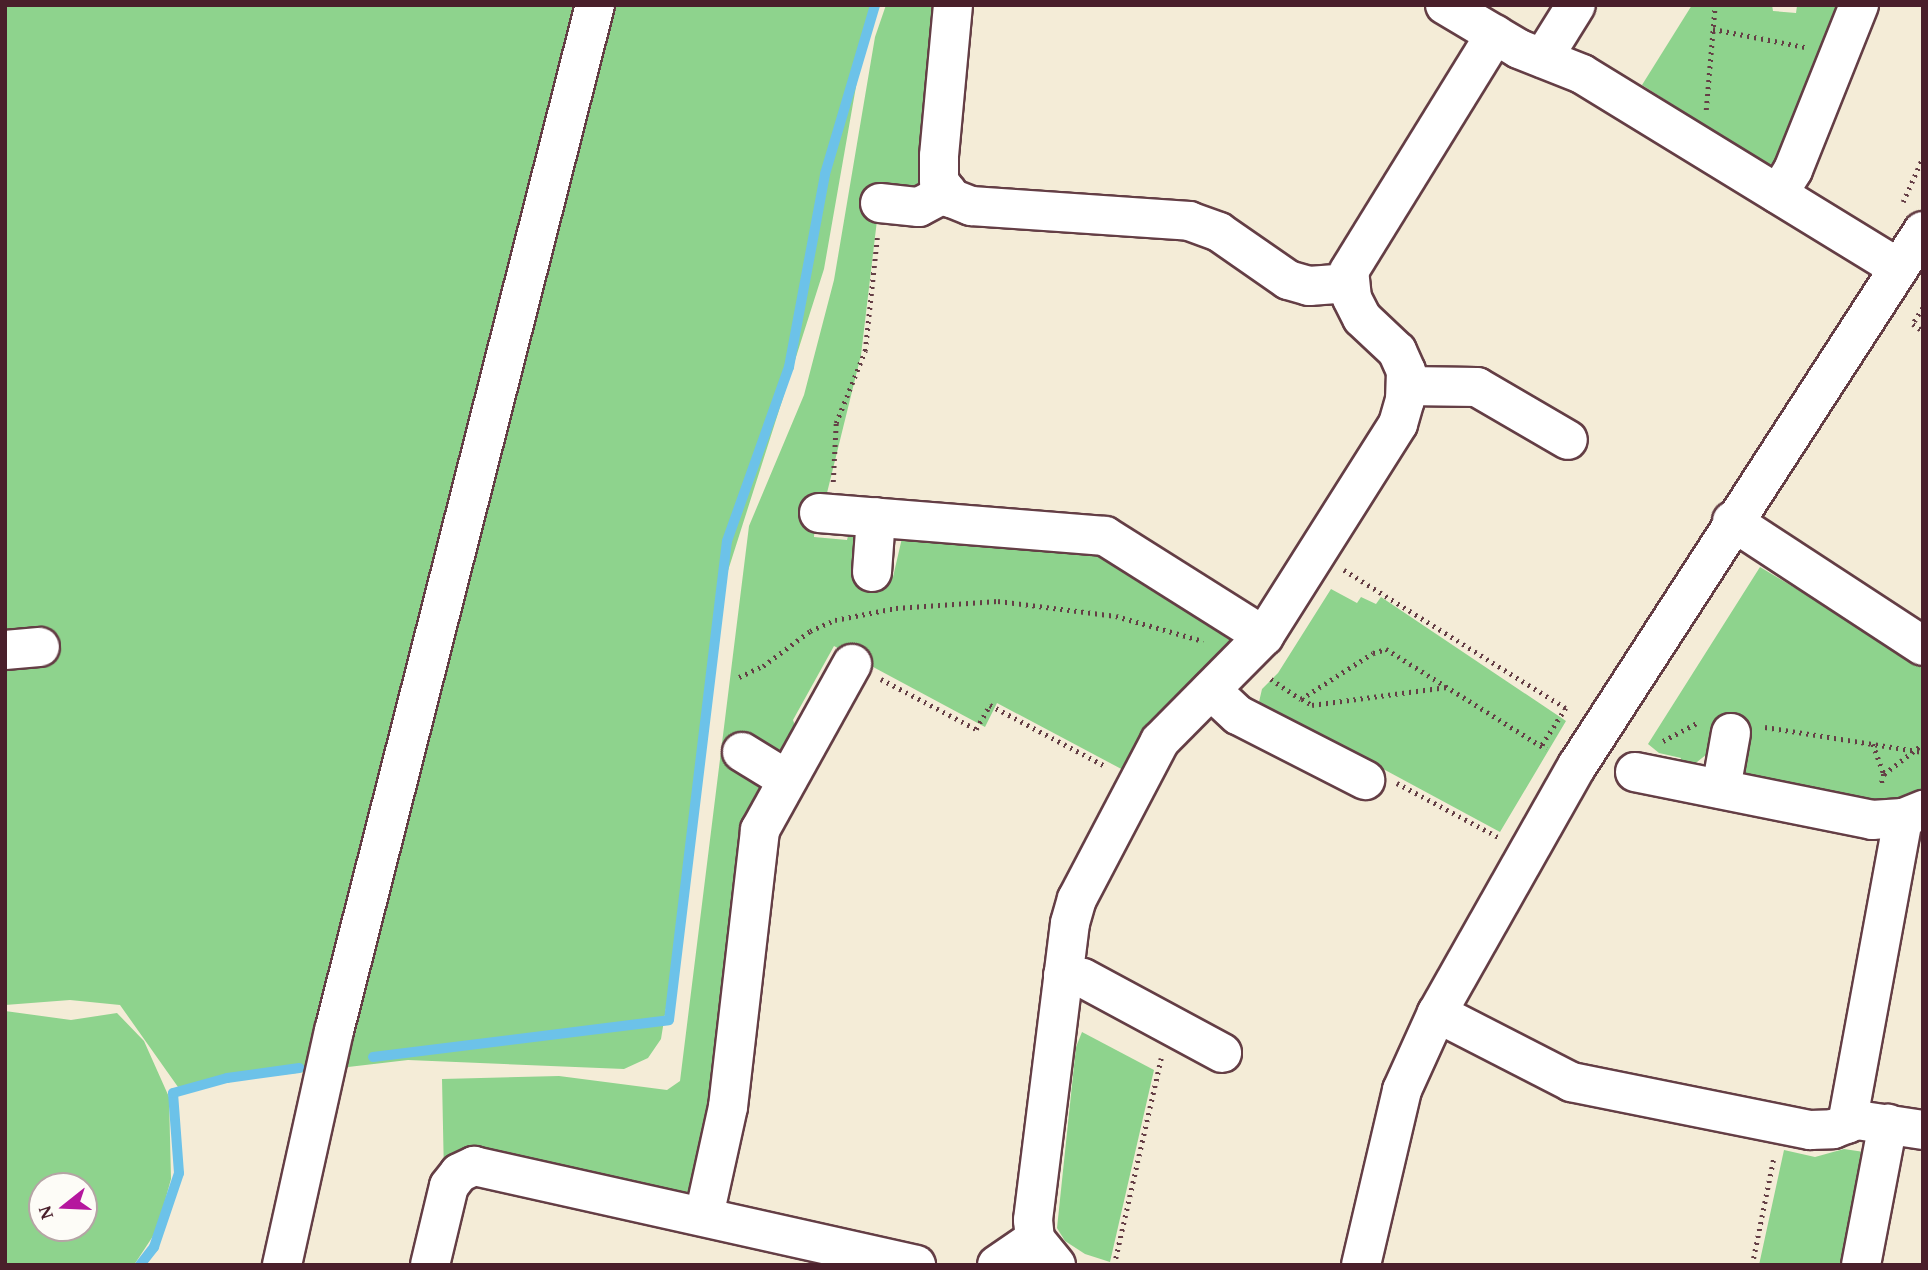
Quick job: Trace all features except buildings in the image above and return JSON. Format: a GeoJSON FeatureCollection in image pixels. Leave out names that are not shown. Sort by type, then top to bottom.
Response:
{"type":"FeatureCollection","features":[{"type":"Feature","properties":{"kind":"street"},"geometry":{"type":"LineString","coordinates":[[282,1265],[334,1031],[595,5]]}},
{"type":"Feature","properties":{"kind":"street"},"geometry":{"type":"LineString","coordinates":[[953,5],[939,156],[939,181],[947,192],[971,206],[1189,221],[1219,232],[1288,280],[1309,286],[1350,283]]}},
{"type":"Feature","properties":{"kind":"street"},"geometry":{"type":"LineString","coordinates":[[1445,5],[1495,35],[1582,74],[1898,268]]}},
{"type":"Feature","properties":{"kind":"street"},"geometry":{"type":"LineString","coordinates":[[1543,58],[1576,5]]}},
{"type":"Feature","properties":{"kind":"street"},"geometry":{"type":"LineString","coordinates":[[1778,194],[1793,170],[1855,15]]}},
{"type":"Feature","properties":{"kind":"street"},"geometry":{"type":"LineString","coordinates":[[997,1265],[1046,1252],[1032,1220],[1063,975],[1077,900],[1135,782],[1160,741],[1254,648],[1398,424],[1406,386],[1406,371],[1397,351],[1362,318],[1350,283],[1349,271],[1356,253],[1495,35]]}},
{"type":"Feature","properties":{"kind":"street"},"geometry":{"type":"LineString","coordinates":[[880,203],[919,206],[947,192]]}},
{"type":"Feature","properties":{"kind":"street"},"geometry":{"type":"LineString","coordinates":[[1362,1265],[1402,1090],[1437,1013],[1525,852],[1577,766],[1732,521],[1898,268],[1917,221]]}},
{"type":"Feature","properties":{"kind":"street"},"geometry":{"type":"LineString","coordinates":[[1406,386],[1477,387],[1568,440]]}},
{"type":"Feature","properties":{"kind":"street"},"geometry":{"type":"LineString","coordinates":[[825,513],[1105,536],[1254,648]]}},
{"type":"Feature","properties":{"kind":"street"},"geometry":{"type":"LineString","coordinates":[[872,572],[876,517]]}},
{"type":"Feature","properties":{"kind":"street"},"geometry":{"type":"LineString","coordinates":[[1732,521],[1923,646]]}},
{"type":"Feature","properties":{"kind":"street"},"geometry":{"type":"LineString","coordinates":[[704,1216],[728,1107],[760,830],[852,664]]}},
{"type":"Feature","properties":{"kind":"street"},"geometry":{"type":"LineString","coordinates":[[1210,690],[1238,715],[1365,780]]}},
{"type":"Feature","properties":{"kind":"street"},"geometry":{"type":"LineString","coordinates":[[1721,789],[1731,726]]}},
{"type":"Feature","properties":{"kind":"street"},"geometry":{"type":"LineString","coordinates":[[742,752],[786,779]]}},
{"type":"Feature","properties":{"kind":"street"},"geometry":{"type":"LineString","coordinates":[[1635,772],[1872,820],[1913,814],[1847,1124]]}},
{"type":"Feature","properties":{"kind":"street"},"geometry":{"type":"LineString","coordinates":[[1063,975],[1083,978],[1222,1053]]}},
{"type":"Feature","properties":{"kind":"street"},"geometry":{"type":"LineString","coordinates":[[1437,1013],[1571,1082],[1810,1130],[1857,1120],[1905,1127],[1861,1265]]}},
{"type":"Feature","properties":{"kind":"street"},"geometry":{"type":"LineString","coordinates":[[430,1265],[449,1186],[459,1173],[474,1166],[916,1265]]}},
{"type":"Feature","properties":{"kind":"path"},"geometry":{"type":"LineString","coordinates":[[1697,144],[1704,130],[1715,5]]}},
{"type":"Feature","properties":{"kind":"path"},"geometry":{"type":"LineString","coordinates":[[1713,29],[1804,48],[1818,24],[1855,15]]}},
{"type":"Feature","properties":{"kind":"path"},"geometry":{"type":"LineString","coordinates":[[1917,221],[1901,206],[1923,157]]}},
{"type":"Feature","properties":{"kind":"path"},"geometry":{"type":"LineString","coordinates":[[825,513],[835,422],[865,351],[880,203]]}},
{"type":"Feature","properties":{"kind":"path"},"geometry":{"type":"LineString","coordinates":[[1923,308],[1913,324],[1923,331]]}},
{"type":"Feature","properties":{"kind":"path"},"geometry":{"type":"LineString","coordinates":[[1315,552],[1566,708],[1541,747]]}},
{"type":"Feature","properties":{"kind":"path"},"geometry":{"type":"LineString","coordinates":[[739,677],[835,621],[896,608],[998,601],[1116,616],[1224,647],[1254,648],[1301,699],[1312,705],[1447,687]]}},
{"type":"Feature","properties":{"kind":"path"},"geometry":{"type":"LineString","coordinates":[[835,621],[839,656],[852,664],[976,729],[990,705],[1135,782]]}},
{"type":"Feature","properties":{"kind":"path"},"geometry":{"type":"LineString","coordinates":[[1301,699],[1373,653],[1386,649],[1541,747],[1577,766]]}},
{"type":"Feature","properties":{"kind":"path"},"geometry":{"type":"LineString","coordinates":[[1635,772],[1639,754],[1731,726],[1923,752]]}},
{"type":"Feature","properties":{"kind":"path"},"geometry":{"type":"LineString","coordinates":[[1884,774],[1923,744]]}},
{"type":"Feature","properties":{"kind":"path"},"geometry":{"type":"LineString","coordinates":[[1365,780],[1371,769],[1525,852]]}},
{"type":"Feature","properties":{"kind":"path"},"geometry":{"type":"LineString","coordinates":[[1114,1265],[1156,1067],[1176,1028]]}},
{"type":"Feature","properties":{"kind":"path"},"geometry":{"type":"LineString","coordinates":[[1752,1265],[1780,1124]]}},
{"type":"Feature","properties":{"kind":"green space"},"geometry":{"type":"Polygon","coordinates":[[[5,5],[880,5],[861,58],[824,269],[718,602],[695,829],[661,1039],[648,1058],[624,1069],[408,1060],[178,1087],[120,1005],[70,1000],[5,1005],[5,5]]]}},
{"type":"Feature","properties":{"kind":"green space"},"geometry":{"type":"Polygon","coordinates":[[[886,5],[938,5],[927,189],[880,195],[861,355],[825,501],[816,502],[814,537],[847,540],[849,532],[859,531],[869,575],[893,577],[902,538],[1101,548],[1240,634],[1165,708],[1127,772],[997,703],[985,727],[834,646],[793,720],[800,740],[767,784],[696,1200],[444,1176],[442,1079],[559,1076],[667,1090],[680,1081],[749,526],[804,395],[834,280],[875,37],[886,5]]]}},
{"type":"Feature","properties":{"kind":"green space"},"geometry":{"type":"Polygon","coordinates":[[[1692,5],[1772,5],[1773,11],[1796,13],[1797,6],[1850,5],[1776,162],[1767,165],[1642,85],[1692,5]]]}},
{"type":"Feature","properties":{"kind":"green space"},"geometry":{"type":"Polygon","coordinates":[[[1760,567],[1923,665],[1923,796],[1883,808],[1743,779],[1736,736],[1711,733],[1707,754],[1687,770],[1678,769],[1681,758],[1659,753],[1648,744],[1760,567]]]}},
{"type":"Feature","properties":{"kind":"green space"},"geometry":{"type":"Polygon","coordinates":[[[1331,589],[1357,603],[1361,597],[1376,604],[1381,597],[1566,721],[1500,832],[1259,702],[1262,689],[1278,673],[1331,589]]]}},
{"type":"Feature","properties":{"kind":"green space"},"geometry":{"type":"Polygon","coordinates":[[[5,1011],[71,1020],[117,1013],[144,1041],[169,1097],[171,1179],[157,1230],[134,1265],[5,1265],[5,1011]]]}},
{"type":"Feature","properties":{"kind":"green space"},"geometry":{"type":"Polygon","coordinates":[[[1082,1032],[1154,1070],[1110,1262],[1085,1254],[1065,1241],[1057,1228],[1076,1047],[1082,1032]]]}},
{"type":"Feature","properties":{"kind":"green space"},"geometry":{"type":"Polygon","coordinates":[[[1844,1149],[1864,1152],[1842,1265],[1759,1265],[1784,1150],[1815,1157],[1844,1149]]]}},
{"type":"Feature","properties":{"kind":"waterway"},"geometry":{"type":"LineString","coordinates":[[373,1057],[669,1020],[727,541],[789,367],[825,174],[875,5]]}},
{"type":"Feature","properties":{"kind":"waterway"},"geometry":{"type":"LineString","coordinates":[[140,1265],[154,1247],[179,1173],[173,1093],[227,1078],[299,1068]]}}]}
